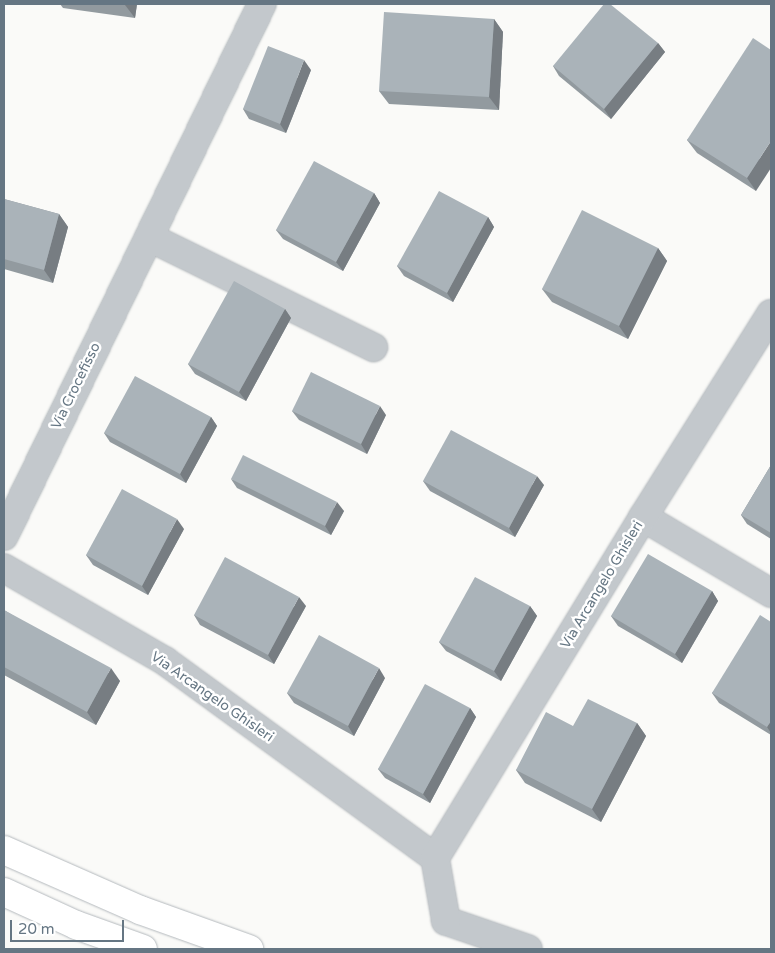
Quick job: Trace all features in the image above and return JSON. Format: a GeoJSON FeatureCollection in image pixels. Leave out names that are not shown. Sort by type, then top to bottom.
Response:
{"type":"FeatureCollection","features":[{"type":"Feature","properties":{"kind":"highway"},"geometry":{"type":"LineString","coordinates":[[4,850],[140,910],[249,949]]}},
{"type":"Feature","properties":{"kind":"highway"},"geometry":{"type":"LineString","coordinates":[[4,892],[76,925],[143,949]]}},
{"type":"Feature","properties":{"kind":"street","name":"Via Crocefisso"},"geometry":{"type":"LineString","coordinates":[[4,536],[262,4]]}},
{"type":"Feature","properties":{"kind":"street"},"geometry":{"type":"LineString","coordinates":[[149,237],[373,347]]}},
{"type":"Feature","properties":{"kind":"street","name":"Via Arcangelo Ghisleri"},"geometry":{"type":"LineString","coordinates":[[4,568],[165,661],[434,858],[771,314]]}},
{"type":"Feature","properties":{"kind":"street"},"geometry":{"type":"LineString","coordinates":[[644,517],[771,593]]}},
{"type":"Feature","properties":{"kind":"street"},"geometry":{"type":"LineString","coordinates":[[434,858],[446,921],[528,949]]}},
{"type":"Feature","properties":{"kind":"building"},"geometry":{"type":"Polygon","coordinates":[[[604,4],[610,4],[658,43],[604,109],[553,66],[604,4]]]}},
{"type":"Feature","properties":{"kind":"building"},"geometry":{"type":"Polygon","coordinates":[[[384,12],[494,19],[489,97],[379,91],[384,12]]]}},
{"type":"Feature","properties":{"kind":"building"},"geometry":{"type":"Polygon","coordinates":[[[753,38],[771,50],[771,141],[747,178],[687,140],[753,38]]]}},
{"type":"Feature","properties":{"kind":"building"},"geometry":{"type":"Polygon","coordinates":[[[268,46],[304,60],[280,124],[243,109],[268,46]]]}},
{"type":"Feature","properties":{"kind":"building"},"geometry":{"type":"Polygon","coordinates":[[[314,161],[374,193],[336,262],[276,230],[314,161]]]}},
{"type":"Feature","properties":{"kind":"building"},"geometry":{"type":"Polygon","coordinates":[[[439,191],[488,217],[447,293],[397,266],[439,191]]]}},
{"type":"Feature","properties":{"kind":"building"},"geometry":{"type":"Polygon","coordinates":[[[4,199],[59,214],[44,270],[4,259],[4,199]]]}},
{"type":"Feature","properties":{"kind":"building"},"geometry":{"type":"Polygon","coordinates":[[[582,210],[658,248],[619,326],[542,289],[582,210]]]}},
{"type":"Feature","properties":{"kind":"building"},"geometry":{"type":"Polygon","coordinates":[[[234,281],[285,309],[239,392],[188,364],[234,281]]]}},
{"type":"Feature","properties":{"kind":"building"},"geometry":{"type":"Polygon","coordinates":[[[311,372],[380,406],[361,444],[292,411],[311,372]]]}},
{"type":"Feature","properties":{"kind":"building"},"geometry":{"type":"Polygon","coordinates":[[[135,376],[211,417],[180,474],[104,433],[135,376]]]}},
{"type":"Feature","properties":{"kind":"building"},"geometry":{"type":"Polygon","coordinates":[[[451,430],[537,476],[509,528],[423,481],[451,430]]]}},
{"type":"Feature","properties":{"kind":"building"},"geometry":{"type":"Polygon","coordinates":[[[243,455],[337,502],[325,526],[231,479],[243,455]]]}},
{"type":"Feature","properties":{"kind":"building"},"geometry":{"type":"Polygon","coordinates":[[[771,465],[771,533],[741,515],[771,465]]]}},
{"type":"Feature","properties":{"kind":"building"},"geometry":{"type":"Polygon","coordinates":[[[122,489],[177,519],[142,586],[86,555],[122,489]]]}},
{"type":"Feature","properties":{"kind":"building"},"geometry":{"type":"Polygon","coordinates":[[[648,554],[712,591],[675,654],[611,616],[648,554]]]}},
{"type":"Feature","properties":{"kind":"building"},"geometry":{"type":"Polygon","coordinates":[[[225,557],[299,597],[268,655],[194,615],[225,557]]]}},
{"type":"Feature","properties":{"kind":"building"},"geometry":{"type":"Polygon","coordinates":[[[475,577],[530,606],[494,671],[439,642],[475,577]]]}},
{"type":"Feature","properties":{"kind":"building"},"geometry":{"type":"Polygon","coordinates":[[[4,610],[111,668],[87,712],[4,667],[4,610]]]}},
{"type":"Feature","properties":{"kind":"building"},"geometry":{"type":"Polygon","coordinates":[[[760,615],[771,622],[771,721],[767,727],[712,693],[760,615]]]}},
{"type":"Feature","properties":{"kind":"building"},"geometry":{"type":"Polygon","coordinates":[[[319,635],[379,668],[348,726],[287,693],[319,635]]]}},
{"type":"Feature","properties":{"kind":"building"},"geometry":{"type":"Polygon","coordinates":[[[425,684],[470,708],[423,794],[378,769],[425,684]]]}},
{"type":"Feature","properties":{"kind":"building"},"geometry":{"type":"Polygon","coordinates":[[[588,699],[637,723],[592,809],[516,770],[546,712],[573,726],[588,699]]]}}]}
